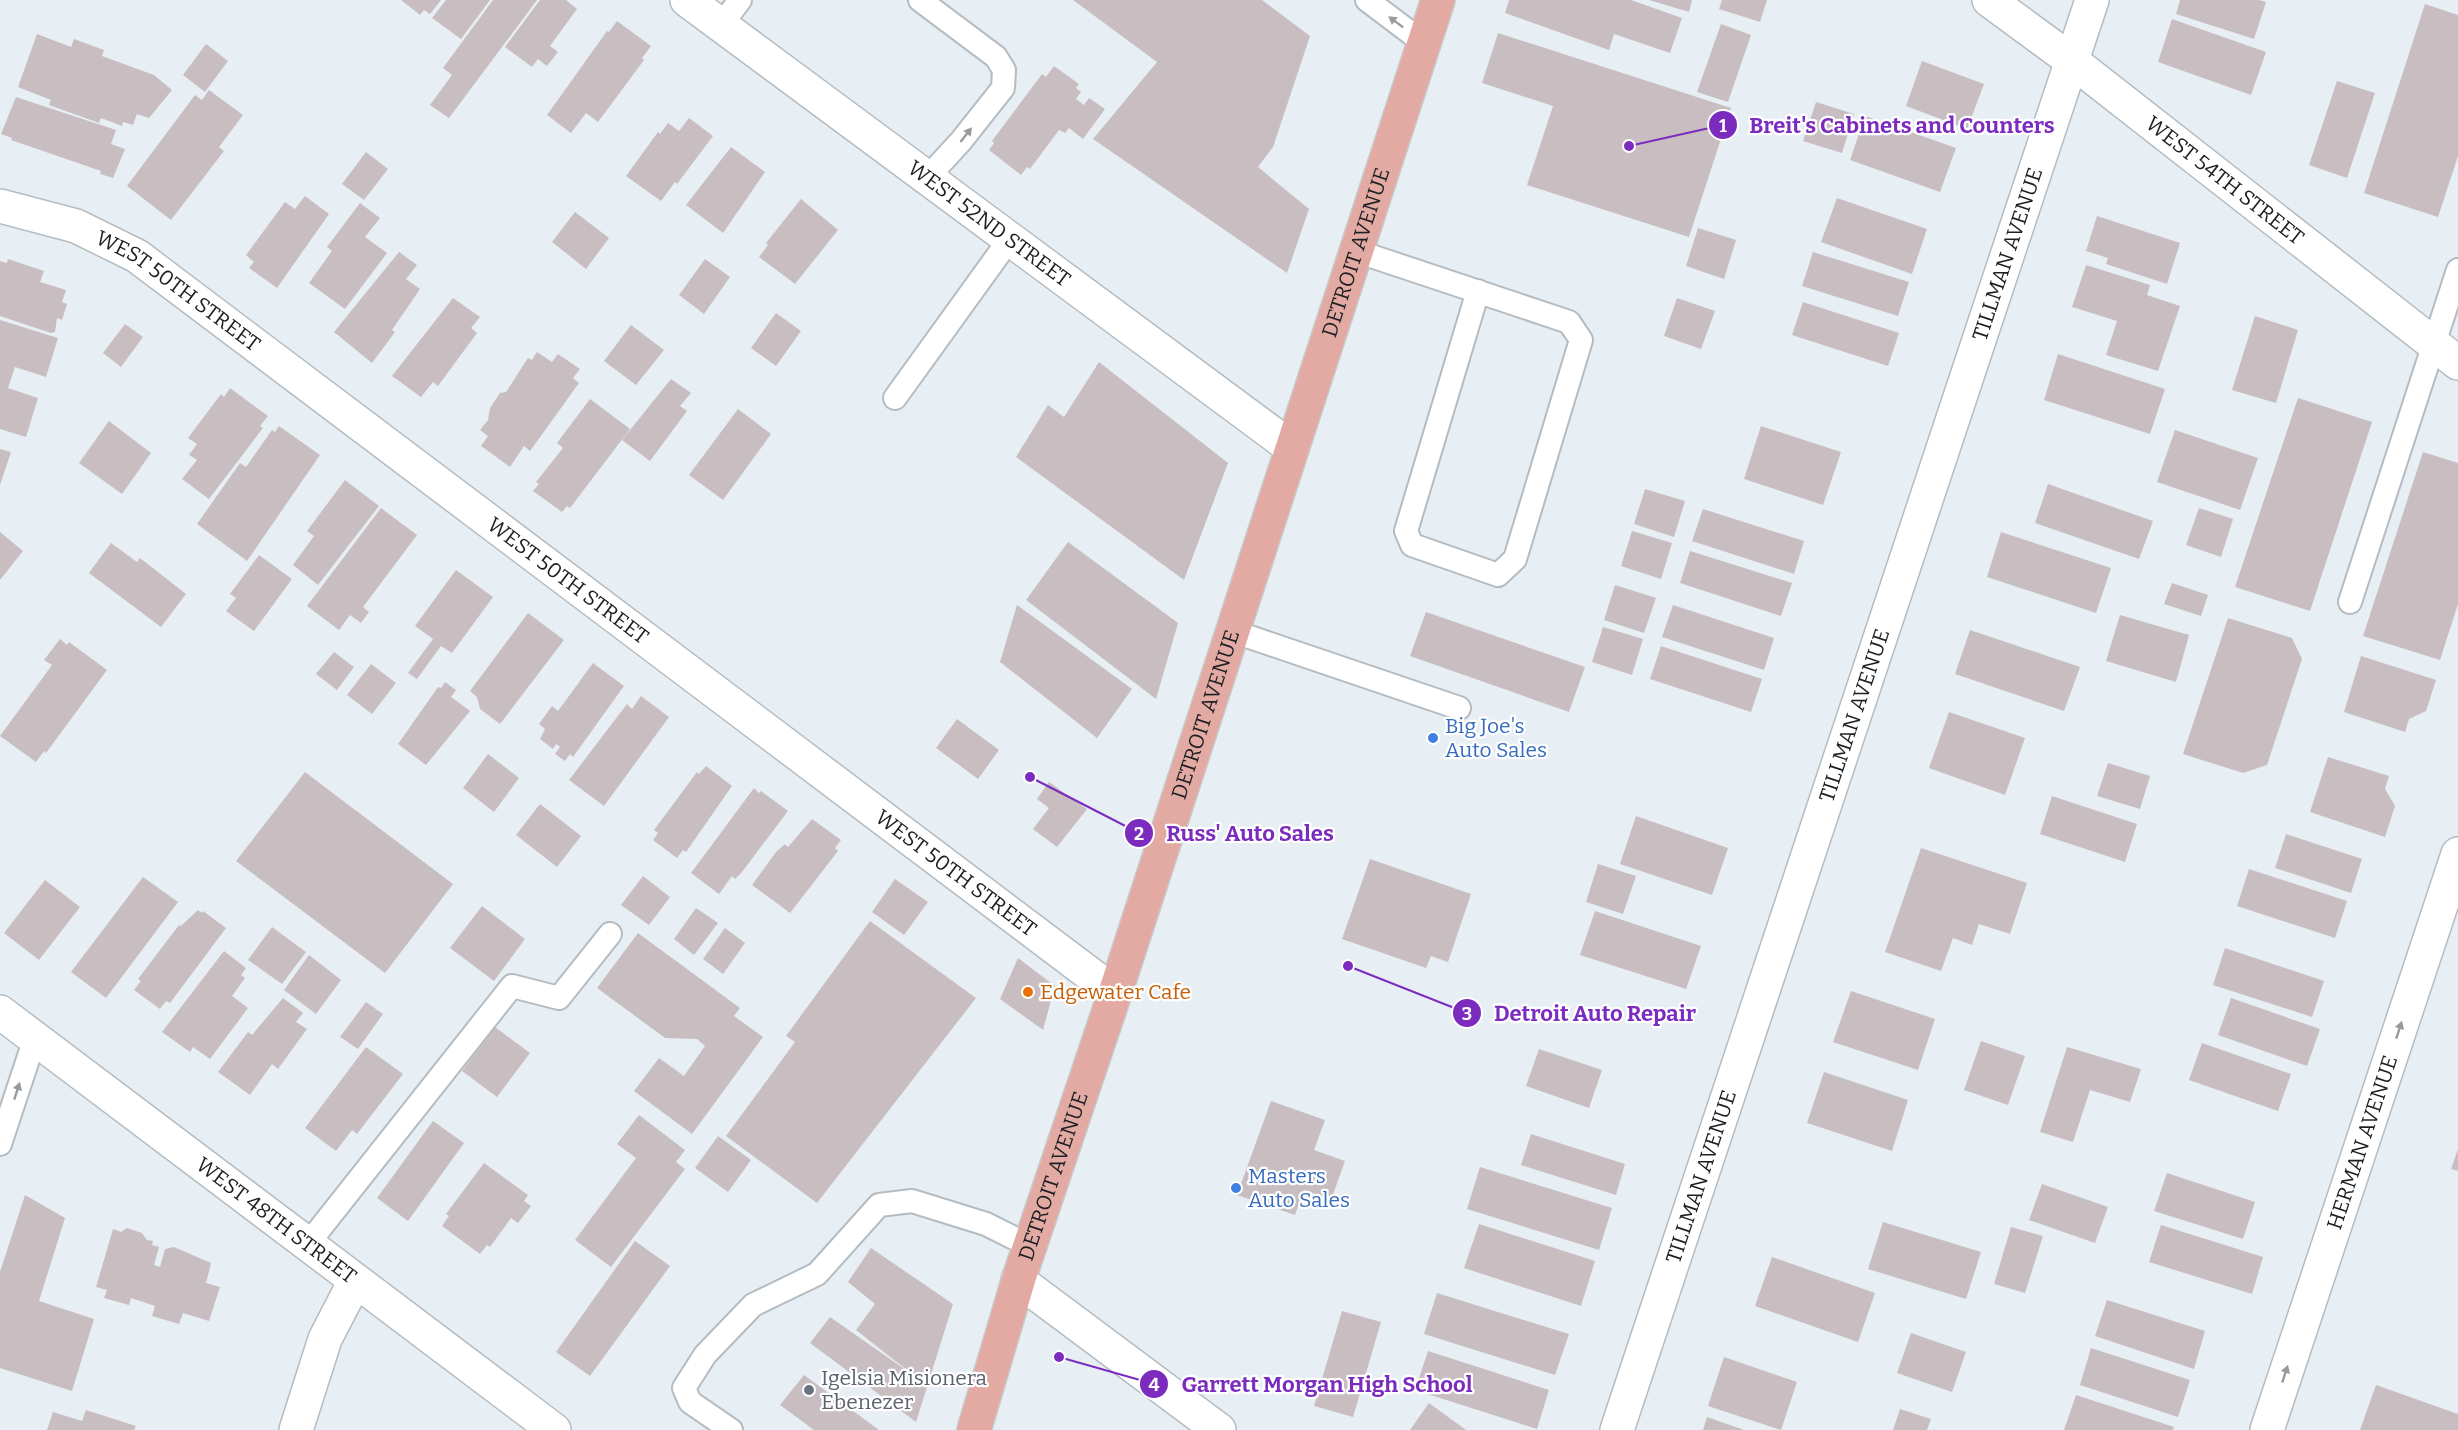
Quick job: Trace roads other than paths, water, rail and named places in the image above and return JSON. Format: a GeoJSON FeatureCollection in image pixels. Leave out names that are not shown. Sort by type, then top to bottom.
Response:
{"type":"FeatureCollection","features":[{"type":"Feature","properties":{"kind":"main road","name":"DETROIT AVENUE"},"geometry":{"type":"LineString","coordinates":[[974,1430],[1018,1280],[1115,993],[1438,0]]}},
{"type":"Feature","properties":{"kind":"street","name":"WEST 52ND STREET"},"geometry":{"type":"LineString","coordinates":[[687,0],[731,13],[927,178],[1292,448]]}},
{"type":"Feature","properties":{"kind":"street","name":"WEST 54TH STREET"},"geometry":{"type":"LineString","coordinates":[[1989,0],[2072,61],[2446,353]]}},
{"type":"Feature","properties":{"kind":"street","name":"TILLMAN AVENUE"},"geometry":{"type":"LineString","coordinates":[[1617,1430],[2092,0]]}},
{"type":"Feature","properties":{"kind":"street","name":"WEST 50TH STREET"},"geometry":{"type":"LineString","coordinates":[[0,206],[76,226],[137,256],[1115,993]]}},
{"type":"Feature","properties":{"kind":"street","name":"HERMAN AVENUE"},"geometry":{"type":"LineString","coordinates":[[2267,1430],[2458,854]]}},
{"type":"Feature","properties":{"kind":"street","name":"WEST 48TH STREET"},"geometry":{"type":"LineString","coordinates":[[0,1012],[554,1430]]}},
{"type":"Feature","properties":{"kind":"street"},"geometry":{"type":"LineString","coordinates":[[1018,1280],[1219,1430]]}},
{"type":"Feature","properties":{"kind":"street"},"geometry":{"type":"LineString","coordinates":[[297,1430],[325,1339],[355,1281]]}},
{"type":"Feature","properties":{"kind":"lane"},"geometry":{"type":"LineString","coordinates":[[920,0],[996,57],[1004,70],[1003,88],[961,141],[927,178]]}},
{"type":"Feature","properties":{"kind":"lane"},"geometry":{"type":"LineString","coordinates":[[1367,0],[1424,43]]}},
{"type":"Feature","properties":{"kind":"lane"},"geometry":{"type":"LineString","coordinates":[[895,398],[1009,240]]}},
{"type":"Feature","properties":{"kind":"lane"},"geometry":{"type":"LineString","coordinates":[[1356,251],[1478,291],[1569,322],[1581,340],[1515,559],[1498,575],[1412,545],[1406,531],[1478,291]]}},
{"type":"Feature","properties":{"kind":"lane"},"geometry":{"type":"LineString","coordinates":[[2350,602],[2446,353],[2458,270]]}},
{"type":"Feature","properties":{"kind":"lane"},"geometry":{"type":"LineString","coordinates":[[1232,631],[1459,708]]}},
{"type":"Feature","properties":{"kind":"lane"},"geometry":{"type":"LineString","coordinates":[[307,1245],[512,986],[559,998],[610,934]]}},
{"type":"Feature","properties":{"kind":"lane"},"geometry":{"type":"LineString","coordinates":[[0,1144],[35,1038]]}},
{"type":"Feature","properties":{"kind":"lane"},"geometry":{"type":"LineString","coordinates":[[731,1430],[690,1402],[684,1388],[705,1355],[753,1305],[817,1274],[879,1205],[912,1201],[986,1224],[1030,1246]]}},
{"type":"Feature","properties":{"kind":"place","name":"Breit's Cabinets and Counters"},"geometry":{"type":"Point","coordinates":[1629,146]}},
{"type":"Feature","properties":{"kind":"place","name":"Big Joe's Auto Sales"},"geometry":{"type":"Point","coordinates":[1433,738]}},
{"type":"Feature","properties":{"kind":"place","name":"Russ' Auto Sales"},"geometry":{"type":"Point","coordinates":[1030,777]}},
{"type":"Feature","properties":{"kind":"place","name":"Detroit Auto Repair"},"geometry":{"type":"Point","coordinates":[1348,966]}},
{"type":"Feature","properties":{"kind":"place","name":"Edgewater Cafe"},"geometry":{"type":"Point","coordinates":[1028,992]}},
{"type":"Feature","properties":{"kind":"place","name":"Masters Auto Sales"},"geometry":{"type":"Point","coordinates":[1236,1188]}},
{"type":"Feature","properties":{"kind":"place","name":"Garrett Morgan High School"},"geometry":{"type":"Point","coordinates":[1059,1357]}},
{"type":"Feature","properties":{"kind":"place","name":"Igelsia Misionera Ebenezer"},"geometry":{"type":"Point","coordinates":[809,1390]}}]}
